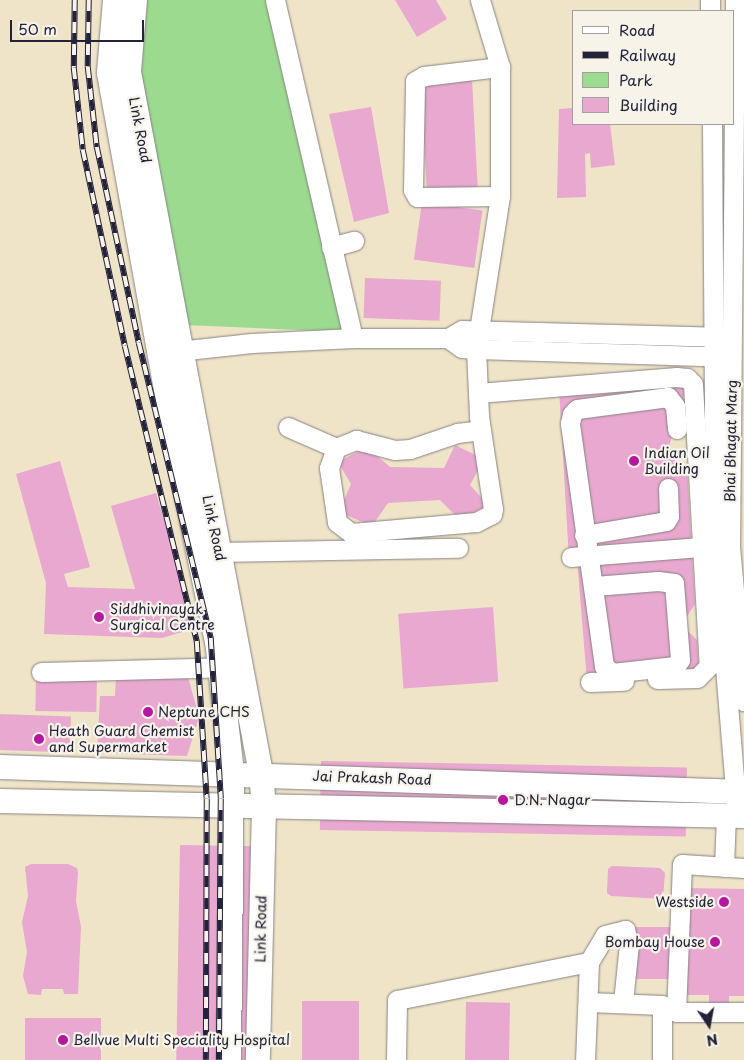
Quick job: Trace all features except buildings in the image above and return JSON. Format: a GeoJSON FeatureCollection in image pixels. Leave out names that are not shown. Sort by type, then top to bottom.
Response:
{"type":"FeatureCollection","features":[{"type":"Feature","properties":{"kind":"main road","name":"Link Road"},"geometry":{"type":"LineString","coordinates":[[115,0],[109,73],[170,352],[231,667],[261,773],[264,807],[258,1060]]}},
{"type":"Feature","properties":{"kind":"main road","name":"Link Road"},"geometry":{"type":"LineString","coordinates":[[135,0],[129,72],[170,352],[219,552],[231,667],[234,806],[229,1060]]}},
{"type":"Feature","properties":{"kind":"main road","name":"Jai Prakash Road"},"geometry":{"type":"LineString","coordinates":[[0,766],[261,773],[740,791]]}},
{"type":"Feature","properties":{"kind":"main road"},"geometry":{"type":"LineString","coordinates":[[0,801],[735,815]]}},
{"type":"Feature","properties":{"kind":"street"},"geometry":{"type":"LineString","coordinates":[[275,0],[353,338]]}},
{"type":"Feature","properties":{"kind":"street"},"geometry":{"type":"LineString","coordinates":[[336,448],[329,468],[337,522],[346,532],[476,522],[492,514],[493,509],[481,430],[478,393],[478,340],[500,196],[500,67],[480,0]]}},
{"type":"Feature","properties":{"kind":"street","name":"Bhai Bhagat Marg"},"geometry":{"type":"LineString","coordinates":[[735,0],[739,51],[739,183],[733,254],[738,312],[723,337],[724,357],[716,546],[744,701]]}},
{"type":"Feature","properties":{"kind":"street"},"geometry":{"type":"LineString","coordinates":[[500,67],[424,76],[415,81],[413,190],[417,197],[500,196]]}},
{"type":"Feature","properties":{"kind":"street"},"geometry":{"type":"LineString","coordinates":[[478,340],[723,337],[714,254],[712,125]]}},
{"type":"Feature","properties":{"kind":"street"},"geometry":{"type":"LineString","coordinates":[[331,247],[354,241]]}},
{"type":"Feature","properties":{"kind":"street"},"geometry":{"type":"LineString","coordinates":[[714,254],[733,254]]}},
{"type":"Feature","properties":{"kind":"street"},"geometry":{"type":"LineString","coordinates":[[170,352],[353,338],[448,338],[462,330],[478,340],[724,357]]}},
{"type":"Feature","properties":{"kind":"street"},"geometry":{"type":"LineString","coordinates":[[478,393],[687,378],[693,384],[716,546],[738,746],[740,791],[724,867]]}},
{"type":"Feature","properties":{"kind":"street"},"geometry":{"type":"LineString","coordinates":[[594,586],[658,581],[674,583],[680,660],[675,666],[612,673],[607,671],[604,666],[594,586],[579,556],[584,535],[572,414],[587,407],[668,398],[675,406],[677,429]]}},
{"type":"Feature","properties":{"kind":"street"},"geometry":{"type":"LineString","coordinates":[[288,427],[336,448],[356,440],[396,450],[410,449],[457,433],[481,430]]}},
{"type":"Feature","properties":{"kind":"street"},"geometry":{"type":"LineString","coordinates":[[584,535],[666,521],[669,516],[668,488]]}},
{"type":"Feature","properties":{"kind":"street"},"geometry":{"type":"LineString","coordinates":[[579,556],[716,546]]}},
{"type":"Feature","properties":{"kind":"street"},"geometry":{"type":"LineString","coordinates":[[590,682],[697,678],[704,673],[709,666],[716,546]]}},
{"type":"Feature","properties":{"kind":"street"},"geometry":{"type":"LineString","coordinates":[[219,552],[458,548]]}},
{"type":"Feature","properties":{"kind":"street"},"geometry":{"type":"LineString","coordinates":[[41,672],[231,667]]}},
{"type":"Feature","properties":{"kind":"street"},"geometry":{"type":"LineString","coordinates":[[744,868],[682,864],[676,1012],[744,1012]]}},
{"type":"Feature","properties":{"kind":"street"},"geometry":{"type":"LineString","coordinates":[[586,1060],[590,962],[600,940],[605,935],[625,930],[629,944],[622,1002]]}},
{"type":"Feature","properties":{"kind":"street"},"geometry":{"type":"LineString","coordinates":[[396,1060],[397,1000],[590,962]]}},
{"type":"Feature","properties":{"kind":"street"},"geometry":{"type":"LineString","coordinates":[[588,1002],[662,1005],[662,1060]]}},
{"type":"Feature","properties":{"kind":"green space"},"geometry":{"type":"Polygon","coordinates":[[[145,0],[266,0],[346,332],[184,325],[138,64],[145,0]]]}},
{"type":"Feature","properties":{"kind":"railway"},"geometry":{"type":"LineString","coordinates":[[75,0],[74,68],[83,150],[125,346],[197,641],[207,799],[206,1060]]}},
{"type":"Feature","properties":{"kind":"railway"},"geometry":{"type":"LineString","coordinates":[[89,0],[88,67],[97,147],[139,343],[211,638],[221,799],[219,1060]]}},
{"type":"Feature","properties":{"kind":"place","name":"Indian Oil Building"},"geometry":{"type":"Point","coordinates":[634,461]}},
{"type":"Feature","properties":{"kind":"place","name":"Siddhivinayak Surgical Centre"},"geometry":{"type":"Point","coordinates":[99,617]}},
{"type":"Feature","properties":{"kind":"place","name":"Neptune CHS"},"geometry":{"type":"Point","coordinates":[148,712]}},
{"type":"Feature","properties":{"kind":"place","name":"Heath Guard Chemist and Supermarket"},"geometry":{"type":"Point","coordinates":[39,739]}},
{"type":"Feature","properties":{"kind":"place","name":"D.N. Nagar"},"geometry":{"type":"Point","coordinates":[503,800]}},
{"type":"Feature","properties":{"kind":"place","name":"Westside"},"geometry":{"type":"Point","coordinates":[724,902]}},
{"type":"Feature","properties":{"kind":"place","name":"Bombay House"},"geometry":{"type":"Point","coordinates":[715,942]}},
{"type":"Feature","properties":{"kind":"place","name":"Bellvue Multi Speciality Hospital"},"geometry":{"type":"Point","coordinates":[63,1040]}}]}
